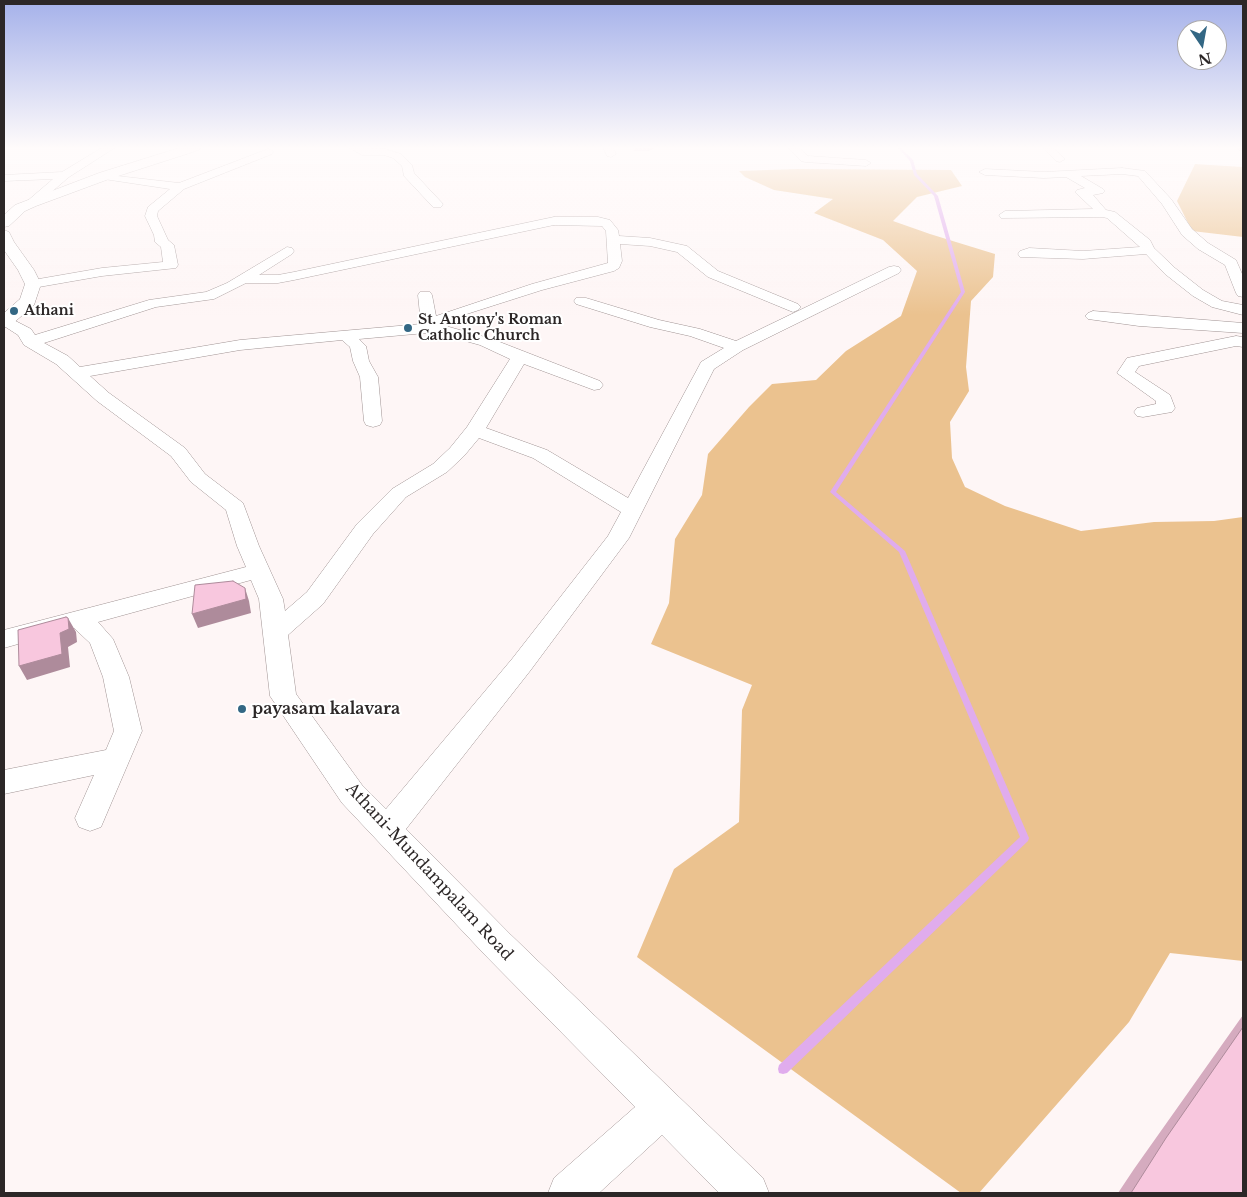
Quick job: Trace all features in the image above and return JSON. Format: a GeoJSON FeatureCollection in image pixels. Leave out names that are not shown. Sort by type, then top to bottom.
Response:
{"type":"FeatureCollection","features":[{"type":"Feature","properties":{"kind":"main road"},"geometry":{"type":"LineString","coordinates":[[4,223],[20,208],[30,203]]}},
{"type":"Feature","properties":{"kind":"main road"},"geometry":{"type":"LineString","coordinates":[[4,236],[33,284],[28,301],[5,321]]}},
{"type":"Feature","properties":{"kind":"street"},"geometry":{"type":"LineString","coordinates":[[33,284],[102,272],[171,265],[166,245],[162,242],[161,235],[151,216],[152,210],[161,203]]}},
{"type":"Feature","properties":{"kind":"street"},"geometry":{"type":"LineString","coordinates":[[1094,203],[1102,213]]}},
{"type":"Feature","properties":{"kind":"street"},"geometry":{"type":"LineString","coordinates":[[1168,203],[1187,232],[1203,246],[1231,263],[1243,293]]}},
{"type":"Feature","properties":{"kind":"street"},"geometry":{"type":"LineString","coordinates":[[1005,215],[1102,213],[1111,215],[1145,243],[1149,250],[1170,271],[1198,293],[1217,304],[1243,310]]}},
{"type":"Feature","properties":{"kind":"street"},"geometry":{"type":"LineString","coordinates":[[244,279],[278,279],[554,222],[598,221],[609,226],[613,238],[615,260],[614,265],[609,268],[446,316],[428,326]]}},
{"type":"Feature","properties":{"kind":"street"},"geometry":{"type":"LineString","coordinates":[[613,238],[650,242],[682,249],[713,274],[793,307]]}},
{"type":"Feature","properties":{"kind":"street"},"geometry":{"type":"LineString","coordinates":[[1025,254],[1029,252],[1083,255],[1149,250]]}},
{"type":"Feature","properties":{"kind":"street"},"geometry":{"type":"LineString","coordinates":[[30,342],[154,303],[209,296],[244,279],[287,251]]}},
{"type":"Feature","properties":{"kind":"street"},"geometry":{"type":"LineString","coordinates":[[387,830],[527,658],[618,538],[707,366],[737,347],[894,270]]}},
{"type":"Feature","properties":{"kind":"street"},"geometry":{"type":"LineString","coordinates":[[426,295],[428,326]]}},
{"type":"Feature","properties":{"kind":"street"},"geometry":{"type":"LineString","coordinates":[[581,301],[656,324],[694,332],[737,347]]}},
{"type":"Feature","properties":{"kind":"street"},"geometry":{"type":"LineString","coordinates":[[1093,316],[1243,330]]}},
{"type":"Feature","properties":{"kind":"street","name":"Athani-Mundampalam Road"},"geometry":{"type":"LineString","coordinates":[[5,321],[25,332],[30,342],[62,360],[103,397],[178,452],[198,478],[236,508],[248,546],[271,598],[283,696],[352,794],[498,945],[748,1193]]}},
{"type":"Feature","properties":{"kind":"street"},"geometry":{"type":"LineString","coordinates":[[76,373],[231,346],[428,326],[477,339],[594,384]]}},
{"type":"Feature","properties":{"kind":"street"},"geometry":{"type":"LineString","coordinates":[[1170,341],[1243,330]]}},
{"type":"Feature","properties":{"kind":"street"},"geometry":{"type":"LineString","coordinates":[[346,335],[358,346],[361,360],[369,377],[373,421]]}},
{"type":"Feature","properties":{"kind":"street"},"geometry":{"type":"LineString","coordinates":[[1143,412],[1166,408],[1164,399],[1126,374],[1133,362],[1236,341],[1243,342]]}},
{"type":"Feature","properties":{"kind":"street"},"geometry":{"type":"LineString","coordinates":[[275,634],[315,598],[365,529],[399,493],[440,468],[457,452],[475,430],[520,357]]}},
{"type":"Feature","properties":{"kind":"street"},"geometry":{"type":"LineString","coordinates":[[475,430],[540,454],[633,510]]}},
{"type":"Feature","properties":{"kind":"street"},"geometry":{"type":"LineString","coordinates":[[4,639],[259,571]]}},
{"type":"Feature","properties":{"kind":"street"},"geometry":{"type":"LineString","coordinates":[[79,619],[101,640],[116,677],[128,731],[90,818]]}},
{"type":"Feature","properties":{"kind":"street"},"geometry":{"type":"LineString","coordinates":[[4,782],[116,759]]}},
{"type":"Feature","properties":{"kind":"street"},"geometry":{"type":"LineString","coordinates":[[569,1193],[662,1109]]}},
{"type":"Feature","properties":{"kind":"shaded area"},"geometry":{"type":"Polygon","coordinates":[[[828,203],[911,203],[893,221],[995,254],[993,277],[971,301],[966,367],[969,391],[950,422],[952,458],[965,487],[1005,506],[1081,531],[1154,522],[1214,521],[1243,517],[1243,961],[1170,953],[1129,1022],[979,1193],[961,1193],[637,957],[674,869],[739,822],[742,710],[752,685],[651,644],[669,603],[675,539],[702,495],[708,454],[772,384],[816,380],[846,351],[901,316],[917,271],[883,240],[814,213],[828,203]]]}},
{"type":"Feature","properties":{"kind":"shaded area"},"geometry":{"type":"Polygon","coordinates":[[[1178,203],[1243,203],[1243,237],[1192,231],[1178,203]]]}},
{"type":"Feature","properties":{"kind":"building"},"geometry":{"type":"Polygon","coordinates":[[[233,581],[245,588],[246,599],[192,614],[195,585],[233,581]]]}},
{"type":"Feature","properties":{"kind":"building"},"geometry":{"type":"Polygon","coordinates":[[[68,618],[69,629],[60,633],[62,654],[19,666],[18,630],[68,618]]]}},
{"type":"Feature","properties":{"kind":"building"},"geometry":{"type":"Polygon","coordinates":[[[1243,1027],[1243,1193],[1131,1193],[1166,1138],[1243,1027]]]}},
{"type":"Feature","properties":{"kind":"waterway"},"geometry":{"type":"LineString","coordinates":[[783,1069],[1025,838],[902,551],[833,492],[963,292],[938,203]]}},
{"type":"Feature","properties":{"kind":"place","name":"Athani"},"geometry":{"type":"Point","coordinates":[14,311]}},
{"type":"Feature","properties":{"kind":"place","name":"St. Antony's Roman Catholic Church"},"geometry":{"type":"Point","coordinates":[408,328]}},
{"type":"Feature","properties":{"kind":"place","name":"payasam kalavara"},"geometry":{"type":"Point","coordinates":[242,709]}}]}
